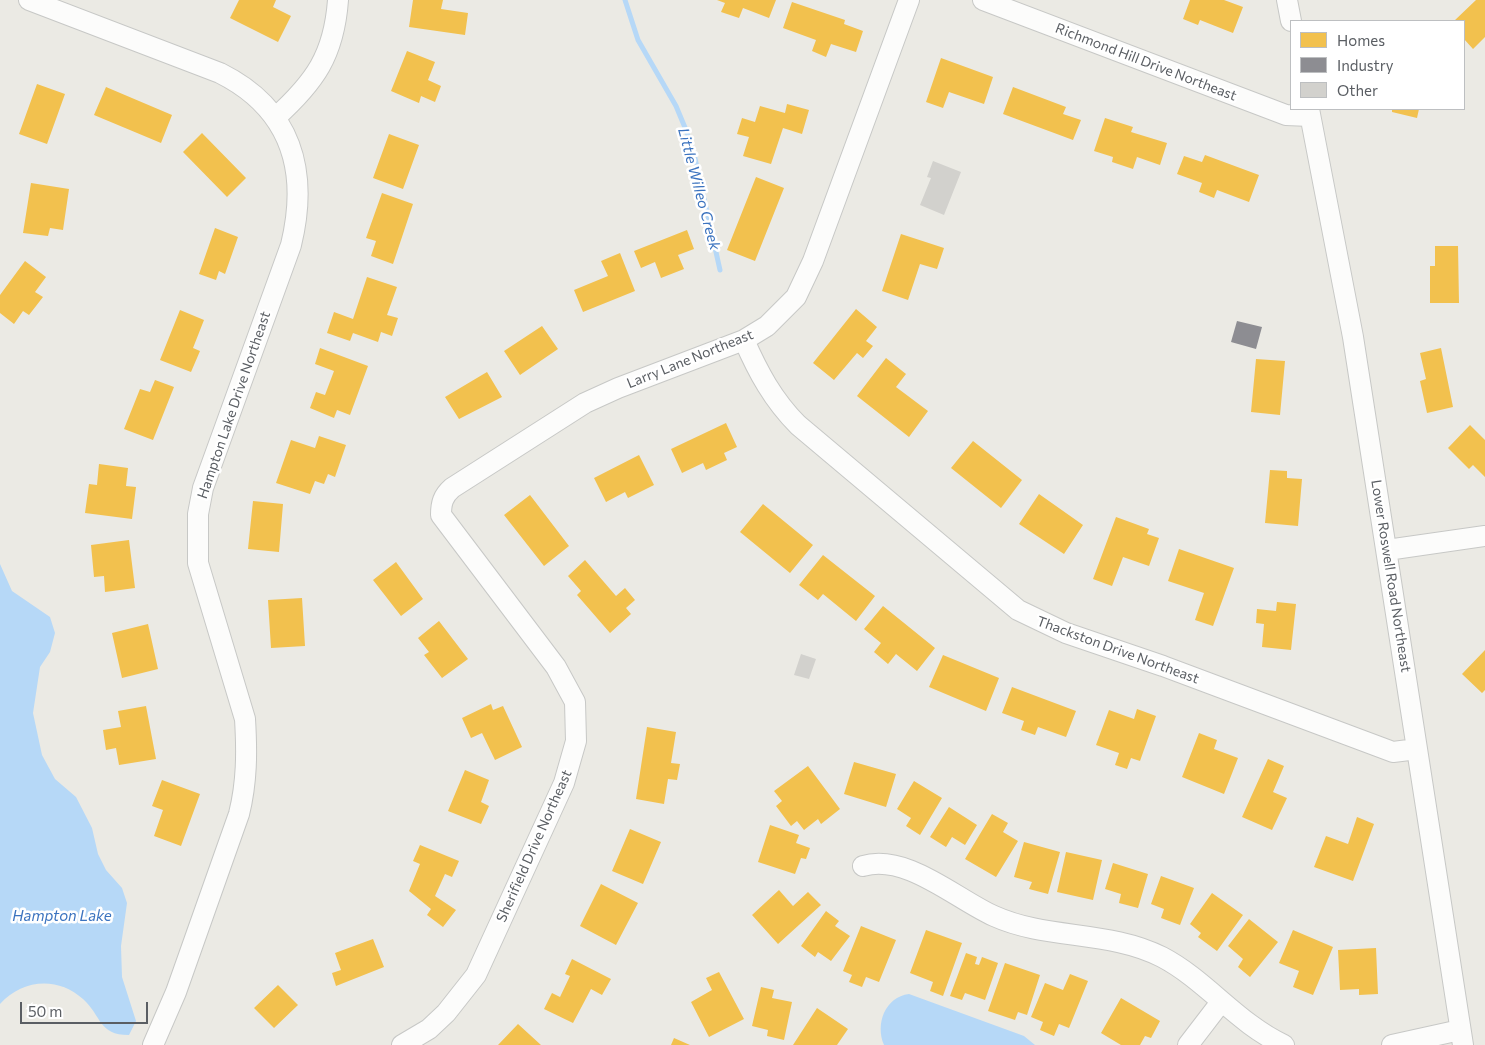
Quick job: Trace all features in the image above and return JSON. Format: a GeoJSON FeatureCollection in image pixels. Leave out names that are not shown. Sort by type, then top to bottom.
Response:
{"type":"FeatureCollection","features":[{"type":"Feature","properties":{"kind":"street","name":"Hampton Lake Drive Northeast"},"geometry":{"type":"LineString","coordinates":[[29,0],[220,73],[240,83],[276,118],[286,135],[296,161],[298,218],[291,245],[203,488],[197,532],[198,563],[203,585],[244,719],[247,745],[244,793],[239,814],[176,992],[153,1045]]}},
{"type":"Feature","properties":{"kind":"street"},"geometry":{"type":"LineString","coordinates":[[276,118],[303,92],[325,59],[332,39],[338,0]]}},
{"type":"Feature","properties":{"kind":"street","name":"Larry Lane Northeast"},"geometry":{"type":"LineString","coordinates":[[441,504],[445,495],[452,488],[585,403],[618,388],[744,340],[767,326],[786,308],[806,280],[909,0]]}},
{"type":"Feature","properties":{"kind":"street","name":"Richmond Hill Drive Northeast"},"geometry":{"type":"LineString","coordinates":[[983,0],[1286,115],[1310,112]]}},
{"type":"Feature","properties":{"kind":"street"},"geometry":{"type":"LineString","coordinates":[[1287,0],[1291,20]]}},
{"type":"Feature","properties":{"kind":"street","name":"Lower Roswell Road Northeast"},"geometry":{"type":"LineString","coordinates":[[1310,112],[1350,317],[1461,1038]]}},
{"type":"Feature","properties":{"kind":"street","name":"Thackston Drive Northeast"},"geometry":{"type":"LineString","coordinates":[[744,340],[766,385],[780,407],[798,425],[1018,610],[1066,633],[1163,666],[1393,752],[1417,749]]}},
{"type":"Feature","properties":{"kind":"street","name":"Sherifield Drive Northeast"},"geometry":{"type":"LineString","coordinates":[[402,1045],[429,1029],[446,1013],[476,975],[564,783],[576,740],[575,702],[556,667],[445,522],[441,515],[441,504]]}},
{"type":"Feature","properties":{"kind":"street"},"geometry":{"type":"LineString","coordinates":[[1387,550],[1485,536]]}},
{"type":"Feature","properties":{"kind":"street"},"geometry":{"type":"LineString","coordinates":[[863,866],[874,862],[906,868],[994,916],[1015,924],[1138,947],[1163,957],[1221,1002],[1284,1045]]}},
{"type":"Feature","properties":{"kind":"street"},"geometry":{"type":"LineString","coordinates":[[1188,1045],[1221,1002]]}},
{"type":"Feature","properties":{"kind":"street"},"geometry":{"type":"LineString","coordinates":[[1392,1045],[1461,1038]]}},
{"type":"Feature","properties":{"kind":"water","name":"Hampton Lake"},"geometry":{"type":"Polygon","coordinates":[[[0,564],[12,591],[50,617],[55,633],[50,652],[40,667],[33,713],[42,755],[55,779],[76,797],[92,828],[98,854],[106,870],[122,888],[127,903],[121,946],[122,977],[136,1021],[129,1035],[111,1032],[83,999],[63,987],[52,984],[29,985],[19,989],[0,1004],[0,564]]]}},
{"type":"Feature","properties":{"kind":"water"},"geometry":{"type":"Polygon","coordinates":[[[909,994],[1024,1036],[1035,1045],[884,1045],[881,1029],[884,1013],[894,1000],[909,994]]]}},
{"type":"Feature","properties":{"kind":"building: Homes"},"geometry":{"type":"Polygon","coordinates":[[[239,0],[276,0],[273,7],[291,16],[278,42],[230,18],[239,0]]]}},
{"type":"Feature","properties":{"kind":"building: Homes"},"geometry":{"type":"Polygon","coordinates":[[[413,0],[443,0],[441,9],[468,13],[465,35],[409,27],[413,0]]]}},
{"type":"Feature","properties":{"kind":"building: Homes"},"geometry":{"type":"Polygon","coordinates":[[[717,0],[776,0],[769,18],[743,8],[739,18],[721,12],[725,3],[717,0]]]}},
{"type":"Feature","properties":{"kind":"building: Homes"},"geometry":{"type":"Polygon","coordinates":[[[1190,0],[1224,0],[1243,7],[1233,33],[1200,20],[1198,25],[1183,19],[1190,0]]]}},
{"type":"Feature","properties":{"kind":"building: Homes"},"geometry":{"type":"Polygon","coordinates":[[[1476,0],[1485,0],[1485,37],[1473,49],[1465,40],[1465,20],[1455,20],[1476,0]]]}},
{"type":"Feature","properties":{"kind":"building: Homes"},"geometry":{"type":"Polygon","coordinates":[[[792,2],[845,20],[844,24],[863,31],[856,52],[831,44],[826,57],[812,51],[816,40],[783,28],[792,2]]]}},
{"type":"Feature","properties":{"kind":"building: Homes"},"geometry":{"type":"Polygon","coordinates":[[[407,51],[435,62],[428,80],[441,86],[435,102],[421,96],[419,103],[391,91],[407,51]]]}},
{"type":"Feature","properties":{"kind":"building: Homes"},"geometry":{"type":"Polygon","coordinates":[[[941,58],[993,77],[984,104],[949,92],[943,108],[926,102],[941,58]]]}},
{"type":"Feature","properties":{"kind":"building: Homes"},"geometry":{"type":"Polygon","coordinates":[[[37,84],[65,94],[47,144],[19,134],[37,84]]]}},
{"type":"Feature","properties":{"kind":"building: Homes"},"geometry":{"type":"Polygon","coordinates":[[[106,87],[172,115],[161,143],[94,115],[106,87]]]}},
{"type":"Feature","properties":{"kind":"building: Homes"},"geometry":{"type":"Polygon","coordinates":[[[1013,87],[1066,107],[1063,114],[1081,120],[1073,140],[1003,114],[1013,87]]]}},
{"type":"Feature","properties":{"kind":"building: Homes"},"geometry":{"type":"Polygon","coordinates":[[[787,104],[809,110],[802,134],[783,128],[771,164],[743,156],[749,137],[737,134],[742,118],[755,122],[760,106],[785,113],[787,104]]]}},
{"type":"Feature","properties":{"kind":"building: Homes"},"geometry":{"type":"Polygon","coordinates":[[[1392,110],[1419,110],[1417,118],[1392,112],[1392,110]]]}},
{"type":"Feature","properties":{"kind":"building: Homes"},"geometry":{"type":"Polygon","coordinates":[[[1105,118],[1133,127],[1131,132],[1167,143],[1160,165],[1137,157],[1133,169],[1112,162],[1113,157],[1094,151],[1105,118]]]}},
{"type":"Feature","properties":{"kind":"building: Homes"},"geometry":{"type":"Polygon","coordinates":[[[202,133],[246,178],[227,197],[183,152],[202,133]]]}},
{"type":"Feature","properties":{"kind":"building: Homes"},"geometry":{"type":"Polygon","coordinates":[[[389,134],[419,145],[403,189],[373,178],[389,134]]]}},
{"type":"Feature","properties":{"kind":"building: Homes"},"geometry":{"type":"Polygon","coordinates":[[[1205,155],[1259,175],[1249,202],[1217,190],[1214,198],[1199,192],[1202,183],[1177,174],[1184,156],[1202,162],[1205,155]]]}},
{"type":"Feature","properties":{"kind":"building: Homes"},"geometry":{"type":"Polygon","coordinates":[[[756,177],[784,188],[755,261],[727,250],[756,177]]]}},
{"type":"Feature","properties":{"kind":"building: Homes"},"geometry":{"type":"Polygon","coordinates":[[[31,183],[69,189],[63,230],[50,228],[48,236],[23,233],[31,183]]]}},
{"type":"Feature","properties":{"kind":"building: Homes"},"geometry":{"type":"Polygon","coordinates":[[[382,193],[413,204],[393,264],[371,256],[376,241],[366,238],[382,193]]]}},
{"type":"Feature","properties":{"kind":"building: Homes"},"geometry":{"type":"Polygon","coordinates":[[[215,228],[238,237],[225,274],[219,271],[216,280],[199,274],[215,228]]]}},
{"type":"Feature","properties":{"kind":"building: Homes"},"geometry":{"type":"Polygon","coordinates":[[[687,230],[694,249],[678,255],[684,269],[661,278],[655,262],[641,268],[634,251],[687,230]]]}},
{"type":"Feature","properties":{"kind":"building: Homes"},"geometry":{"type":"Polygon","coordinates":[[[901,234],[944,248],[937,269],[920,264],[908,300],[882,291],[901,234]]]}},
{"type":"Feature","properties":{"kind":"building: Homes"},"geometry":{"type":"Polygon","coordinates":[[[1435,246],[1458,246],[1459,303],[1430,303],[1430,266],[1435,266],[1435,246]]]}},
{"type":"Feature","properties":{"kind":"building: Homes"},"geometry":{"type":"Polygon","coordinates":[[[620,253],[635,291],[583,312],[574,290],[608,276],[601,261],[620,253]]]}},
{"type":"Feature","properties":{"kind":"building: Homes"},"geometry":{"type":"Polygon","coordinates":[[[25,261],[46,277],[35,292],[43,297],[29,315],[23,311],[14,324],[0,313],[0,295],[25,261]]]}},
{"type":"Feature","properties":{"kind":"building: Homes"},"geometry":{"type":"Polygon","coordinates":[[[367,277],[397,287],[387,315],[398,318],[392,336],[381,332],[378,342],[353,333],[350,341],[327,333],[334,312],[353,319],[367,277]]]}},
{"type":"Feature","properties":{"kind":"building: Homes"},"geometry":{"type":"Polygon","coordinates":[[[856,309],[877,327],[866,341],[873,346],[863,358],[857,353],[834,380],[813,363],[856,309]]]}},
{"type":"Feature","properties":{"kind":"building: Homes"},"geometry":{"type":"Polygon","coordinates":[[[180,310],[204,320],[193,348],[200,351],[191,372],[160,360],[180,310]]]}},
{"type":"Feature","properties":{"kind":"building: Homes"},"geometry":{"type":"Polygon","coordinates":[[[542,326],[558,349],[520,375],[504,351],[542,326]]]}},
{"type":"Feature","properties":{"kind":"building: Homes"},"geometry":{"type":"Polygon","coordinates":[[[320,348],[368,366],[350,415],[337,410],[334,418],[310,408],[316,392],[325,395],[334,371],[315,364],[320,348]]]}},
{"type":"Feature","properties":{"kind":"building: Homes"},"geometry":{"type":"Polygon","coordinates":[[[1441,348],[1453,407],[1427,413],[1420,381],[1426,379],[1420,353],[1441,348]]]}},
{"type":"Feature","properties":{"kind":"building: Homes"},"geometry":{"type":"Polygon","coordinates":[[[886,358],[906,374],[896,387],[928,411],[909,437],[857,396],[886,358]]]}},
{"type":"Feature","properties":{"kind":"building: Homes"},"geometry":{"type":"Polygon","coordinates":[[[1256,359],[1285,361],[1280,415],[1251,412],[1256,359]]]}},
{"type":"Feature","properties":{"kind":"building: Homes"},"geometry":{"type":"Polygon","coordinates":[[[487,372],[502,397],[459,419],[445,397],[487,372]]]}},
{"type":"Feature","properties":{"kind":"building: Homes"},"geometry":{"type":"Polygon","coordinates":[[[155,380],[174,387],[153,440],[124,429],[140,389],[150,392],[155,380]]]}},
{"type":"Feature","properties":{"kind":"building: Homes"},"geometry":{"type":"Polygon","coordinates":[[[726,423],[737,447],[724,453],[727,460],[706,470],[703,463],[682,473],[671,449],[726,423]]]}},
{"type":"Feature","properties":{"kind":"building: Homes"},"geometry":{"type":"Polygon","coordinates":[[[1470,425],[1485,440],[1485,477],[1473,465],[1469,469],[1448,448],[1470,425]]]}},
{"type":"Feature","properties":{"kind":"building: Homes"},"geometry":{"type":"Polygon","coordinates":[[[319,436],[346,445],[335,477],[328,474],[324,484],[315,481],[310,494],[276,483],[291,440],[315,448],[319,436]]]}},
{"type":"Feature","properties":{"kind":"building: Homes"},"geometry":{"type":"Polygon","coordinates":[[[973,441],[1022,480],[1001,508],[951,468],[973,441]]]}},
{"type":"Feature","properties":{"kind":"building: Homes"},"geometry":{"type":"Polygon","coordinates":[[[639,455],[654,485],[628,498],[625,492],[606,502],[594,478],[639,455]]]}},
{"type":"Feature","properties":{"kind":"building: Homes"},"geometry":{"type":"Polygon","coordinates":[[[99,464],[128,468],[126,486],[136,487],[132,519],[85,513],[89,484],[97,485],[99,464]]]}},
{"type":"Feature","properties":{"kind":"building: Homes"},"geometry":{"type":"Polygon","coordinates":[[[1270,470],[1287,471],[1287,478],[1302,479],[1298,526],[1265,523],[1270,470]]]}},
{"type":"Feature","properties":{"kind":"building: Homes"},"geometry":{"type":"Polygon","coordinates":[[[1039,494],[1083,525],[1064,554],[1019,524],[1039,494]]]}},
{"type":"Feature","properties":{"kind":"building: Homes"},"geometry":{"type":"Polygon","coordinates":[[[530,495],[569,546],[544,566],[504,515],[530,495]]]}},
{"type":"Feature","properties":{"kind":"building: Homes"},"geometry":{"type":"Polygon","coordinates":[[[253,501],[283,504],[279,552],[248,549],[253,501]]]}},
{"type":"Feature","properties":{"kind":"building: Homes"},"geometry":{"type":"Polygon","coordinates":[[[763,504],[813,545],[790,573],[740,532],[763,504]]]}},
{"type":"Feature","properties":{"kind":"building: Homes"},"geometry":{"type":"Polygon","coordinates":[[[1116,517],[1149,529],[1147,534],[1159,538],[1149,566],[1123,557],[1112,586],[1093,579],[1116,517]]]}},
{"type":"Feature","properties":{"kind":"building: Homes"},"geometry":{"type":"Polygon","coordinates":[[[129,540],[135,588],[105,592],[104,576],[94,577],[91,545],[129,540]]]}},
{"type":"Feature","properties":{"kind":"building: Homes"},"geometry":{"type":"Polygon","coordinates":[[[1179,549],[1234,568],[1213,626],[1195,620],[1204,593],[1168,581],[1179,549]]]}},
{"type":"Feature","properties":{"kind":"building: Homes"},"geometry":{"type":"Polygon","coordinates":[[[823,555],[875,596],[856,621],[823,594],[818,600],[799,585],[823,555]]]}},
{"type":"Feature","properties":{"kind":"building: Homes"},"geometry":{"type":"Polygon","coordinates":[[[585,560],[616,596],[625,588],[635,600],[626,608],[631,614],[610,633],[577,595],[581,591],[568,576],[585,560]]]}},
{"type":"Feature","properties":{"kind":"building: Homes"},"geometry":{"type":"Polygon","coordinates":[[[396,562],[423,599],[401,616],[373,580],[396,562]]]}},
{"type":"Feature","properties":{"kind":"building: Homes"},"geometry":{"type":"Polygon","coordinates":[[[302,598],[305,646],[271,648],[268,600],[302,598]]]}},
{"type":"Feature","properties":{"kind":"building: Homes"},"geometry":{"type":"Polygon","coordinates":[[[1277,602],[1296,604],[1291,650],[1262,647],[1264,624],[1256,623],[1257,609],[1276,611],[1277,602]]]}},
{"type":"Feature","properties":{"kind":"building: Homes"},"geometry":{"type":"Polygon","coordinates":[[[883,606],[935,648],[917,671],[896,654],[888,664],[874,652],[881,643],[864,629],[883,606]]]}},
{"type":"Feature","properties":{"kind":"building: Homes"},"geometry":{"type":"Polygon","coordinates":[[[439,621],[468,659],[442,678],[424,655],[429,652],[418,638],[439,621]]]}},
{"type":"Feature","properties":{"kind":"building: Homes"},"geometry":{"type":"Polygon","coordinates":[[[148,624],[158,669],[122,678],[112,633],[148,624]]]}},
{"type":"Feature","properties":{"kind":"building: Homes"},"geometry":{"type":"Polygon","coordinates":[[[1485,650],[1485,690],[1482,693],[1462,674],[1485,650]]]}},
{"type":"Feature","properties":{"kind":"building: Homes"},"geometry":{"type":"Polygon","coordinates":[[[943,655],[999,678],[986,711],[929,687],[943,655]]]}},
{"type":"Feature","properties":{"kind":"building: Homes"},"geometry":{"type":"Polygon","coordinates":[[[1012,687],[1076,711],[1066,737],[1038,727],[1035,735],[1021,730],[1024,721],[1002,713],[1012,687]]]}},
{"type":"Feature","properties":{"kind":"building: Homes"},"geometry":{"type":"Polygon","coordinates":[[[491,704],[493,710],[503,706],[522,747],[495,760],[482,733],[471,738],[462,718],[491,704]]]}},
{"type":"Feature","properties":{"kind":"building: Homes"},"geometry":{"type":"Polygon","coordinates":[[[146,706],[156,759],[119,765],[116,748],[106,750],[103,730],[121,727],[118,711],[146,706]]]}},
{"type":"Feature","properties":{"kind":"building: Homes"},"geometry":{"type":"Polygon","coordinates":[[[1137,709],[1156,716],[1140,761],[1131,758],[1127,769],[1115,765],[1119,753],[1096,745],[1109,710],[1134,719],[1137,709]]]}},
{"type":"Feature","properties":{"kind":"building: Homes"},"geometry":{"type":"Polygon","coordinates":[[[647,727],[676,732],[671,763],[680,764],[677,780],[668,779],[664,804],[636,799],[647,727]]]}},
{"type":"Feature","properties":{"kind":"building: Homes"},"geometry":{"type":"Polygon","coordinates":[[[1199,733],[1217,740],[1214,749],[1238,758],[1224,794],[1182,777],[1199,733]]]}},
{"type":"Feature","properties":{"kind":"building: Homes"},"geometry":{"type":"Polygon","coordinates":[[[1268,759],[1284,766],[1273,792],[1287,798],[1272,830],[1242,817],[1268,759]]]}},
{"type":"Feature","properties":{"kind":"building: Homes"},"geometry":{"type":"Polygon","coordinates":[[[854,762],[896,774],[886,807],[844,794],[854,762]]]}},
{"type":"Feature","properties":{"kind":"building: Homes"},"geometry":{"type":"Polygon","coordinates":[[[808,766],[840,809],[821,824],[818,819],[804,830],[797,821],[791,826],[776,806],[782,801],[774,791],[808,766]]]}},
{"type":"Feature","properties":{"kind":"building: Homes"},"geometry":{"type":"Polygon","coordinates":[[[465,770],[489,780],[481,802],[489,806],[481,824],[448,811],[465,770]]]}},
{"type":"Feature","properties":{"kind":"building: Homes"},"geometry":{"type":"Polygon","coordinates":[[[162,780],[200,794],[181,846],[154,836],[163,810],[152,806],[162,780]]]}},
{"type":"Feature","properties":{"kind":"building: Homes"},"geometry":{"type":"Polygon","coordinates":[[[914,781],[942,798],[920,835],[906,826],[911,818],[897,809],[914,781]]]}},
{"type":"Feature","properties":{"kind":"building: Homes"},"geometry":{"type":"Polygon","coordinates":[[[949,807],[977,825],[965,845],[952,837],[946,847],[930,837],[949,807]]]}},
{"type":"Feature","properties":{"kind":"building: Homes"},"geometry":{"type":"Polygon","coordinates":[[[992,814],[1008,823],[1003,832],[1018,841],[996,877],[965,859],[992,814]]]}},
{"type":"Feature","properties":{"kind":"building: Homes"},"geometry":{"type":"Polygon","coordinates":[[[1357,817],[1374,824],[1353,881],[1314,867],[1326,836],[1348,844],[1357,817]]]}},
{"type":"Feature","properties":{"kind":"building: Homes"},"geometry":{"type":"Polygon","coordinates":[[[770,825],[799,835],[796,843],[810,848],[806,859],[801,858],[795,874],[758,862],[770,825]]]}},
{"type":"Feature","properties":{"kind":"building: Homes"},"geometry":{"type":"Polygon","coordinates":[[[630,829],[661,842],[643,884],[612,871],[630,829]]]}},
{"type":"Feature","properties":{"kind":"building: Homes"},"geometry":{"type":"Polygon","coordinates":[[[1024,842],[1060,852],[1048,894],[1029,889],[1032,882],[1014,877],[1024,842]]]}},
{"type":"Feature","properties":{"kind":"building: Homes"},"geometry":{"type":"Polygon","coordinates":[[[420,845],[459,861],[452,877],[445,874],[435,896],[456,910],[443,927],[427,915],[431,909],[409,891],[420,864],[413,861],[420,845]]]}},
{"type":"Feature","properties":{"kind":"building: Homes"},"geometry":{"type":"Polygon","coordinates":[[[1066,852],[1102,860],[1093,900],[1057,892],[1066,852]]]}},
{"type":"Feature","properties":{"kind":"building: Homes"},"geometry":{"type":"Polygon","coordinates":[[[1113,863],[1148,874],[1138,908],[1119,903],[1121,894],[1105,889],[1113,863]]]}},
{"type":"Feature","properties":{"kind":"building: Homes"},"geometry":{"type":"Polygon","coordinates":[[[1161,876],[1194,888],[1180,925],[1161,918],[1164,909],[1151,904],[1161,876]]]}},
{"type":"Feature","properties":{"kind":"building: Homes"},"geometry":{"type":"Polygon","coordinates":[[[601,884],[638,903],[616,945],[580,926],[601,884]]]}},
{"type":"Feature","properties":{"kind":"building: Homes"},"geometry":{"type":"Polygon","coordinates":[[[779,890],[793,906],[808,892],[821,905],[778,944],[752,915],[779,890]]]}},
{"type":"Feature","properties":{"kind":"building: Homes"},"geometry":{"type":"Polygon","coordinates":[[[1212,893],[1243,915],[1217,951],[1198,937],[1201,933],[1190,924],[1212,893]]]}},
{"type":"Feature","properties":{"kind":"building: Homes"},"geometry":{"type":"Polygon","coordinates":[[[826,911],[839,921],[835,926],[850,936],[831,961],[818,952],[815,957],[801,946],[826,911]]]}},
{"type":"Feature","properties":{"kind":"building: Homes"},"geometry":{"type":"Polygon","coordinates":[[[1249,919],[1278,942],[1250,977],[1238,967],[1243,959],[1228,946],[1249,919]]]}},
{"type":"Feature","properties":{"kind":"building: Homes"},"geometry":{"type":"Polygon","coordinates":[[[861,926],[896,940],[879,982],[866,977],[862,987],[849,982],[852,975],[843,971],[861,926]]]}},
{"type":"Feature","properties":{"kind":"building: Homes"},"geometry":{"type":"Polygon","coordinates":[[[926,930],[962,943],[943,996],[930,991],[933,982],[910,973],[926,930]]]}},
{"type":"Feature","properties":{"kind":"building: Homes"},"geometry":{"type":"Polygon","coordinates":[[[1293,930],[1333,947],[1313,995],[1293,987],[1299,971],[1279,963],[1293,930]]]}},
{"type":"Feature","properties":{"kind":"building: Homes"},"geometry":{"type":"Polygon","coordinates":[[[373,939],[384,967],[336,986],[332,973],[341,970],[335,953],[373,939]]]}},
{"type":"Feature","properties":{"kind":"building: Homes"},"geometry":{"type":"Polygon","coordinates":[[[1376,948],[1378,994],[1359,995],[1359,989],[1340,990],[1338,950],[1376,948]]]}},
{"type":"Feature","properties":{"kind":"building: Homes"},"geometry":{"type":"Polygon","coordinates":[[[966,953],[977,957],[975,964],[979,965],[982,957],[998,963],[985,1000],[965,993],[962,1000],[950,996],[966,953]]]}},
{"type":"Feature","properties":{"kind":"building: Homes"},"geometry":{"type":"Polygon","coordinates":[[[572,959],[611,979],[602,995],[591,989],[573,1023],[544,1009],[552,993],[560,997],[570,976],[565,974],[572,959]]]}},
{"type":"Feature","properties":{"kind":"building: Homes"},"geometry":{"type":"Polygon","coordinates":[[[1005,963],[1040,975],[1027,1015],[1018,1012],[1015,1020],[988,1011],[1005,963]]]}},
{"type":"Feature","properties":{"kind":"building: Homes"},"geometry":{"type":"Polygon","coordinates":[[[719,972],[744,1019],[709,1037],[691,1002],[712,990],[706,978],[719,972]]]}},
{"type":"Feature","properties":{"kind":"building: Homes"},"geometry":{"type":"Polygon","coordinates":[[[1070,974],[1088,981],[1069,1028],[1059,1024],[1054,1036],[1040,1030],[1043,1022],[1031,1017],[1045,983],[1063,990],[1070,974]]]}},
{"type":"Feature","properties":{"kind":"building: Homes"},"geometry":{"type":"Polygon","coordinates":[[[278,985],[298,1005],[274,1028],[254,1008],[278,985]]]}},
{"type":"Feature","properties":{"kind":"building: Homes"},"geometry":{"type":"Polygon","coordinates":[[[761,987],[774,990],[772,998],[792,1002],[784,1040],[767,1036],[768,1030],[752,1026],[761,987]]]}},
{"type":"Feature","properties":{"kind":"building: Homes"},"geometry":{"type":"Polygon","coordinates":[[[1121,998],[1160,1021],[1151,1038],[1145,1036],[1140,1045],[1121,1045],[1101,1033],[1121,998]]]}},
{"type":"Feature","properties":{"kind":"building: Homes"},"geometry":{"type":"Polygon","coordinates":[[[817,1008],[848,1029],[837,1045],[793,1045],[817,1008]]]}},
{"type":"Feature","properties":{"kind":"building: Homes"},"geometry":{"type":"Polygon","coordinates":[[[518,1024],[541,1045],[498,1045],[518,1024]]]}},
{"type":"Feature","properties":{"kind":"building: Homes"},"geometry":{"type":"Polygon","coordinates":[[[674,1038],[690,1045],[671,1045],[674,1038]]]}},
{"type":"Feature","properties":{"kind":"building: Industry"},"geometry":{"type":"Polygon","coordinates":[[[1237,321],[1262,327],[1256,349],[1231,342],[1237,321]]]}},
{"type":"Feature","properties":{"kind":"building: Other"},"geometry":{"type":"Polygon","coordinates":[[[933,161],[961,172],[944,215],[920,205],[931,178],[927,177],[933,161]]]}},
{"type":"Feature","properties":{"kind":"building: Other"},"geometry":{"type":"Polygon","coordinates":[[[801,654],[816,659],[809,679],[794,675],[801,654]]]}},
{"type":"Feature","properties":{"kind":"waterway","name":"Little Willeo Creek"},"geometry":{"type":"LineString","coordinates":[[625,0],[638,40],[676,106],[686,130],[694,154],[720,270]]}}]}
